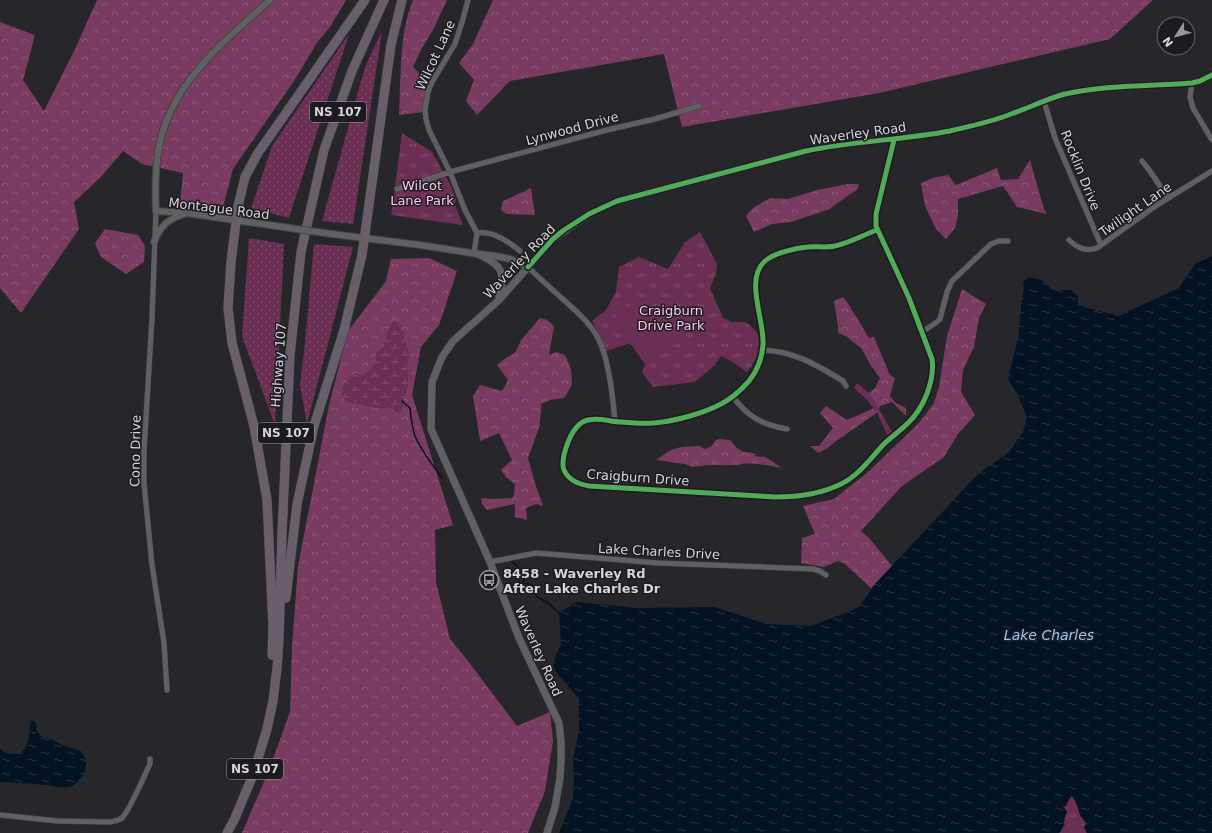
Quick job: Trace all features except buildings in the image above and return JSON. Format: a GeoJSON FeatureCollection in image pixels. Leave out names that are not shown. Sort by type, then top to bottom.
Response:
{"type":"FeatureCollection","features":[{"type":"Feature","properties":{"kind":"highway"},"geometry":{"type":"LineString","coordinates":[[273,701],[273,626],[267,500],[254,426],[232,343],[228,308],[230,262],[238,206],[245,177],[258,153],[365,0]]}},
{"type":"Feature","properties":{"kind":"highway","name":"Highway 107"},"geometry":{"type":"LineString","coordinates":[[227,833],[253,775],[267,729],[273,701],[279,638],[290,355],[301,252],[324,150],[352,71],[384,0]]}},
{"type":"Feature","properties":{"kind":"highway"},"geometry":{"type":"LineString","coordinates":[[279,638],[286,597],[297,504],[314,426],[344,330],[362,255],[391,46],[402,0]]}},
{"type":"Feature","properties":{"kind":"main road","name":"Waverley Road"},"geometry":{"type":"LineString","coordinates":[[547,833],[555,807],[560,778],[561,741],[558,723],[519,638],[490,562],[431,429],[432,382],[442,357],[453,341],[498,301],[553,239],[589,214],[618,200],[834,145],[894,140],[982,124],[1063,95],[1102,88],[1200,81],[1212,75]]}},
{"type":"Feature","properties":{"kind":"main road"},"geometry":{"type":"LineString","coordinates":[[476,253],[497,264],[499,268],[503,285],[498,301]]}},
{"type":"Feature","properties":{"kind":"street","name":"Montague Road"},"geometry":{"type":"LineString","coordinates":[[270,0],[208,58],[188,80],[178,96],[165,124],[159,148],[155,181],[156,211],[186,213],[324,233],[502,256],[520,262],[528,267]]}},
{"type":"Feature","properties":{"kind":"street","name":"Wilcot Lane"},"geometry":{"type":"LineString","coordinates":[[468,0],[455,44],[432,82],[428,92],[426,119],[429,130],[450,172],[465,210],[477,233]]}},
{"type":"Feature","properties":{"kind":"street"},"geometry":{"type":"LineString","coordinates":[[1192,82],[1190,97],[1193,108],[1212,140]]}},
{"type":"Feature","properties":{"kind":"street","name":"Rocklin Drive"},"geometry":{"type":"LineString","coordinates":[[1044,101],[1055,138],[1102,245]]}},
{"type":"Feature","properties":{"kind":"street","name":"Lynwood Drive"},"geometry":{"type":"LineString","coordinates":[[397,189],[450,172],[607,130],[655,119],[699,106]]}},
{"type":"Feature","properties":{"kind":"street","name":"Craigburn Drive"},"geometry":{"type":"LineString","coordinates":[[877,230],[838,245],[823,248],[798,248],[773,256],[765,261],[757,272],[756,282],[763,338],[762,350],[757,370],[746,384],[733,397],[721,404],[698,413],[654,424],[615,422],[602,419],[587,420],[575,429],[568,442],[563,458],[563,469],[568,477],[578,483],[589,486],[775,497],[804,495],[830,489],[856,474],[891,437],[909,423],[919,409],[927,393],[932,359],[906,291],[877,230],[876,214],[894,140]]}},
{"type":"Feature","properties":{"kind":"street"},"geometry":{"type":"LineString","coordinates":[[1142,161],[1168,198]]}},
{"type":"Feature","properties":{"kind":"street","name":"Twilight Lane"},"geometry":{"type":"LineString","coordinates":[[1069,240],[1084,250],[1094,249],[1102,245],[1157,205],[1212,172]]}},
{"type":"Feature","properties":{"kind":"street","name":"Cono Drive"},"geometry":{"type":"LineString","coordinates":[[156,211],[152,318],[144,451],[144,483],[152,565],[164,643],[167,690]]}},
{"type":"Feature","properties":{"kind":"street"},"geometry":{"type":"LineString","coordinates":[[154,242],[158,232],[165,223],[186,213]]}},
{"type":"Feature","properties":{"kind":"street"},"geometry":{"type":"LineString","coordinates":[[476,253],[477,233],[482,232],[502,238],[520,251]]}},
{"type":"Feature","properties":{"kind":"street"},"geometry":{"type":"LineString","coordinates":[[922,332],[940,319],[946,292],[954,278],[991,244],[999,241],[1008,241]]}},
{"type":"Feature","properties":{"kind":"street"},"geometry":{"type":"LineString","coordinates":[[528,267],[586,321],[597,336],[603,348],[606,359],[615,422]]}},
{"type":"Feature","properties":{"kind":"street"},"geometry":{"type":"LineString","coordinates":[[762,350],[786,353],[808,360],[843,381],[846,386]]}},
{"type":"Feature","properties":{"kind":"street"},"geometry":{"type":"LineString","coordinates":[[733,397],[743,409],[754,418],[768,425],[787,430]]}},
{"type":"Feature","properties":{"kind":"street","name":"Lake Charles Drive"},"geometry":{"type":"LineString","coordinates":[[490,562],[536,553],[658,563],[813,569],[826,575]]}},
{"type":"Feature","properties":{"kind":"street"},"geometry":{"type":"LineString","coordinates":[[0,816],[63,821],[110,822],[117,820],[124,815],[129,806],[150,764],[150,760]]}},
{"type":"Feature","properties":{"kind":"green space"},"geometry":{"type":"Polygon","coordinates":[[[97,0],[346,0],[330,27],[316,44],[296,78],[233,169],[223,207],[180,204],[183,173],[142,164],[123,151],[101,177],[74,202],[79,229],[21,313],[0,288],[0,22],[35,35],[23,80],[44,111],[75,49],[97,0]]]}},
{"type":"Feature","properties":{"kind":"green space"},"geometry":{"type":"Polygon","coordinates":[[[413,0],[447,0],[413,67],[426,80],[424,112],[399,115],[403,41],[408,13],[413,0]]]}},
{"type":"Feature","properties":{"kind":"green space"},"geometry":{"type":"Polygon","coordinates":[[[493,0],[1153,0],[1110,39],[879,93],[682,127],[664,54],[510,81],[477,115],[466,101],[474,80],[459,63],[473,44],[493,0]]]}},
{"type":"Feature","properties":{"kind":"green space"},"geometry":{"type":"Polygon","coordinates":[[[382,31],[353,224],[322,221],[365,67],[382,31]]]}},
{"type":"Feature","properties":{"kind":"green space"},"geometry":{"type":"Polygon","coordinates":[[[349,34],[289,218],[251,208],[272,146],[349,34]]]}},
{"type":"Feature","properties":{"kind":"green space","name":"Wilcot Lane Park"},"geometry":{"type":"Polygon","coordinates":[[[402,133],[432,152],[451,186],[456,199],[455,205],[463,225],[391,215],[402,133]]]}},
{"type":"Feature","properties":{"kind":"green space"},"geometry":{"type":"Polygon","coordinates":[[[1030,160],[1044,209],[1047,214],[1017,207],[1003,186],[958,199],[958,215],[955,228],[946,239],[936,229],[925,206],[921,183],[933,178],[948,175],[956,185],[997,168],[1001,180],[1018,179],[1030,160]]]}},
{"type":"Feature","properties":{"kind":"green space"},"geometry":{"type":"Polygon","coordinates":[[[848,184],[859,184],[858,189],[830,209],[791,222],[772,224],[754,232],[746,216],[753,208],[770,198],[788,199],[817,190],[848,184]]]}},
{"type":"Feature","properties":{"kind":"green space"},"geometry":{"type":"Polygon","coordinates":[[[531,188],[535,215],[507,214],[501,210],[503,201],[531,188]]]}},
{"type":"Feature","properties":{"kind":"green space"},"geometry":{"type":"Polygon","coordinates":[[[105,229],[138,235],[145,246],[144,262],[126,274],[101,257],[95,243],[105,229]]]}},
{"type":"Feature","properties":{"kind":"green space","name":"Craigburn Drive Park"},"geometry":{"type":"Polygon","coordinates":[[[700,232],[717,264],[716,274],[710,288],[723,318],[732,322],[746,322],[755,330],[759,343],[757,354],[753,364],[747,372],[721,356],[714,366],[695,382],[653,387],[642,372],[645,364],[630,343],[607,351],[592,321],[606,310],[616,292],[619,267],[639,257],[668,269],[685,242],[700,232]]]}},
{"type":"Feature","properties":{"kind":"green space"},"geometry":{"type":"Polygon","coordinates":[[[249,238],[284,244],[275,425],[242,336],[249,238]]]}},
{"type":"Feature","properties":{"kind":"green space"},"geometry":{"type":"Polygon","coordinates":[[[314,244],[353,247],[307,424],[300,385],[314,244]]]}},
{"type":"Feature","properties":{"kind":"green space"},"geometry":{"type":"Polygon","coordinates":[[[429,258],[457,271],[439,325],[421,347],[412,395],[453,525],[435,530],[436,582],[450,639],[517,726],[550,712],[553,741],[545,791],[528,833],[242,833],[269,770],[290,712],[292,646],[298,566],[329,405],[348,331],[386,281],[391,259],[429,258]],[[394,320],[387,334],[384,346],[377,353],[376,361],[373,366],[363,376],[355,373],[344,385],[342,398],[350,402],[378,408],[390,407],[399,413],[403,405],[408,384],[407,366],[409,354],[394,320]]]}},
{"type":"Feature","properties":{"kind":"green space"},"geometry":{"type":"Polygon","coordinates":[[[962,289],[986,304],[979,318],[974,347],[963,370],[961,392],[975,415],[958,434],[944,457],[902,486],[861,531],[869,538],[892,566],[872,589],[845,564],[838,561],[824,567],[801,563],[802,538],[815,534],[803,506],[834,499],[867,473],[919,423],[934,403],[939,387],[947,336],[962,289]]]}},
{"type":"Feature","properties":{"kind":"green space"},"geometry":{"type":"Polygon","coordinates":[[[647,296],[676,344],[645,363],[615,315],[647,296]]]}},
{"type":"Feature","properties":{"kind":"green space"},"geometry":{"type":"Polygon","coordinates":[[[844,298],[849,305],[869,338],[874,337],[890,375],[895,378],[890,396],[896,403],[906,408],[906,416],[892,402],[880,406],[878,412],[826,449],[818,453],[810,446],[819,446],[833,428],[820,413],[826,406],[847,420],[877,407],[869,393],[875,388],[880,378],[862,349],[846,336],[838,333],[834,301],[844,298]]]}},
{"type":"Feature","properties":{"kind":"green space"},"geometry":{"type":"Polygon","coordinates":[[[540,318],[547,320],[554,326],[549,355],[556,352],[565,355],[571,369],[572,385],[564,398],[550,400],[541,404],[540,425],[528,458],[543,506],[536,504],[526,508],[527,520],[515,517],[515,504],[487,510],[482,504],[481,498],[512,498],[514,495],[515,484],[507,478],[501,470],[512,460],[499,433],[480,441],[473,396],[480,385],[502,391],[508,380],[497,365],[515,353],[521,340],[540,318]]]}},
{"type":"Feature","properties":{"kind":"green space"},"geometry":{"type":"Polygon","coordinates":[[[394,319],[404,333],[409,354],[407,366],[408,383],[403,405],[399,413],[390,407],[378,408],[350,402],[342,398],[344,385],[355,373],[363,376],[373,366],[376,353],[384,346],[387,334],[394,319]]]}},
{"type":"Feature","properties":{"kind":"green space"},"geometry":{"type":"Polygon","coordinates":[[[857,383],[870,394],[892,432],[887,435],[877,412],[854,388],[857,383]]]}},
{"type":"Feature","properties":{"kind":"green space"},"geometry":{"type":"Polygon","coordinates":[[[716,440],[730,440],[742,451],[757,455],[753,456],[765,457],[782,468],[760,464],[708,465],[692,467],[685,464],[656,460],[671,450],[681,447],[699,446],[705,449],[712,446],[716,440]]]}},
{"type":"Feature","properties":{"kind":"green space"},"geometry":{"type":"Polygon","coordinates":[[[1071,796],[1080,810],[1080,815],[1085,821],[1086,824],[1084,827],[1087,833],[1059,833],[1062,830],[1067,812],[1063,806],[1065,806],[1071,796]]]}},
{"type":"Feature","properties":{"kind":"water","name":"Lake Charles"},"geometry":{"type":"Polygon","coordinates":[[[1212,256],[1212,833],[1087,833],[1084,827],[1086,823],[1080,815],[1072,796],[1066,806],[1063,806],[1067,812],[1064,819],[1065,821],[1063,822],[1065,824],[1059,833],[559,833],[573,798],[573,760],[579,730],[579,699],[556,672],[553,664],[561,643],[559,613],[577,602],[636,608],[715,607],[766,624],[811,626],[858,608],[874,585],[978,474],[1009,452],[1023,432],[1027,418],[1018,395],[1008,379],[1018,338],[1024,288],[1022,283],[1029,277],[1042,280],[1052,290],[1071,290],[1078,296],[1078,305],[1118,316],[1179,288],[1195,264],[1212,256]]]}},
{"type":"Feature","properties":{"kind":"water"},"geometry":{"type":"Polygon","coordinates":[[[31,721],[36,723],[37,731],[42,737],[81,751],[86,759],[86,766],[84,774],[74,785],[69,787],[58,787],[4,782],[0,783],[0,749],[5,753],[10,754],[18,754],[23,752],[28,743],[31,721]]]}},
{"type":"Feature","properties":{"kind":"waterway"},"geometry":{"type":"LineString","coordinates":[[402,401],[410,408],[413,429],[418,442],[442,478]]}},
{"type":"Feature","properties":{"kind":"waterway"},"geometry":{"type":"LineString","coordinates":[[512,561],[518,567],[524,583],[532,585],[537,597],[547,602],[559,613]]}},
{"type":"Feature","properties":{"kind":"cycle path"},"geometry":{"type":"LineString","coordinates":[[528,267],[553,239],[564,230],[589,214],[617,201],[806,151],[932,134],[973,126],[1003,117],[1065,94],[1112,87],[1192,83],[1212,75]]}},
{"type":"Feature","properties":{"kind":"cycle path"},"geometry":{"type":"LineString","coordinates":[[877,230],[840,245],[828,247],[808,247],[791,250],[779,253],[765,261],[759,269],[756,278],[757,301],[763,335],[763,345],[757,369],[746,384],[732,397],[721,404],[697,414],[679,419],[650,423],[617,422],[597,419],[583,422],[573,432],[564,454],[563,466],[566,474],[575,481],[589,486],[775,497],[800,496],[817,493],[847,481],[914,417],[919,410],[930,385],[932,376],[932,359],[909,298],[876,226],[876,214],[894,140]]}},
{"type":"Feature","properties":{"kind":"place","name":"8458 - Waverley Rd After Lake Charles Dr"},"geometry":{"type":"Point","coordinates":[489,580]}}]}
